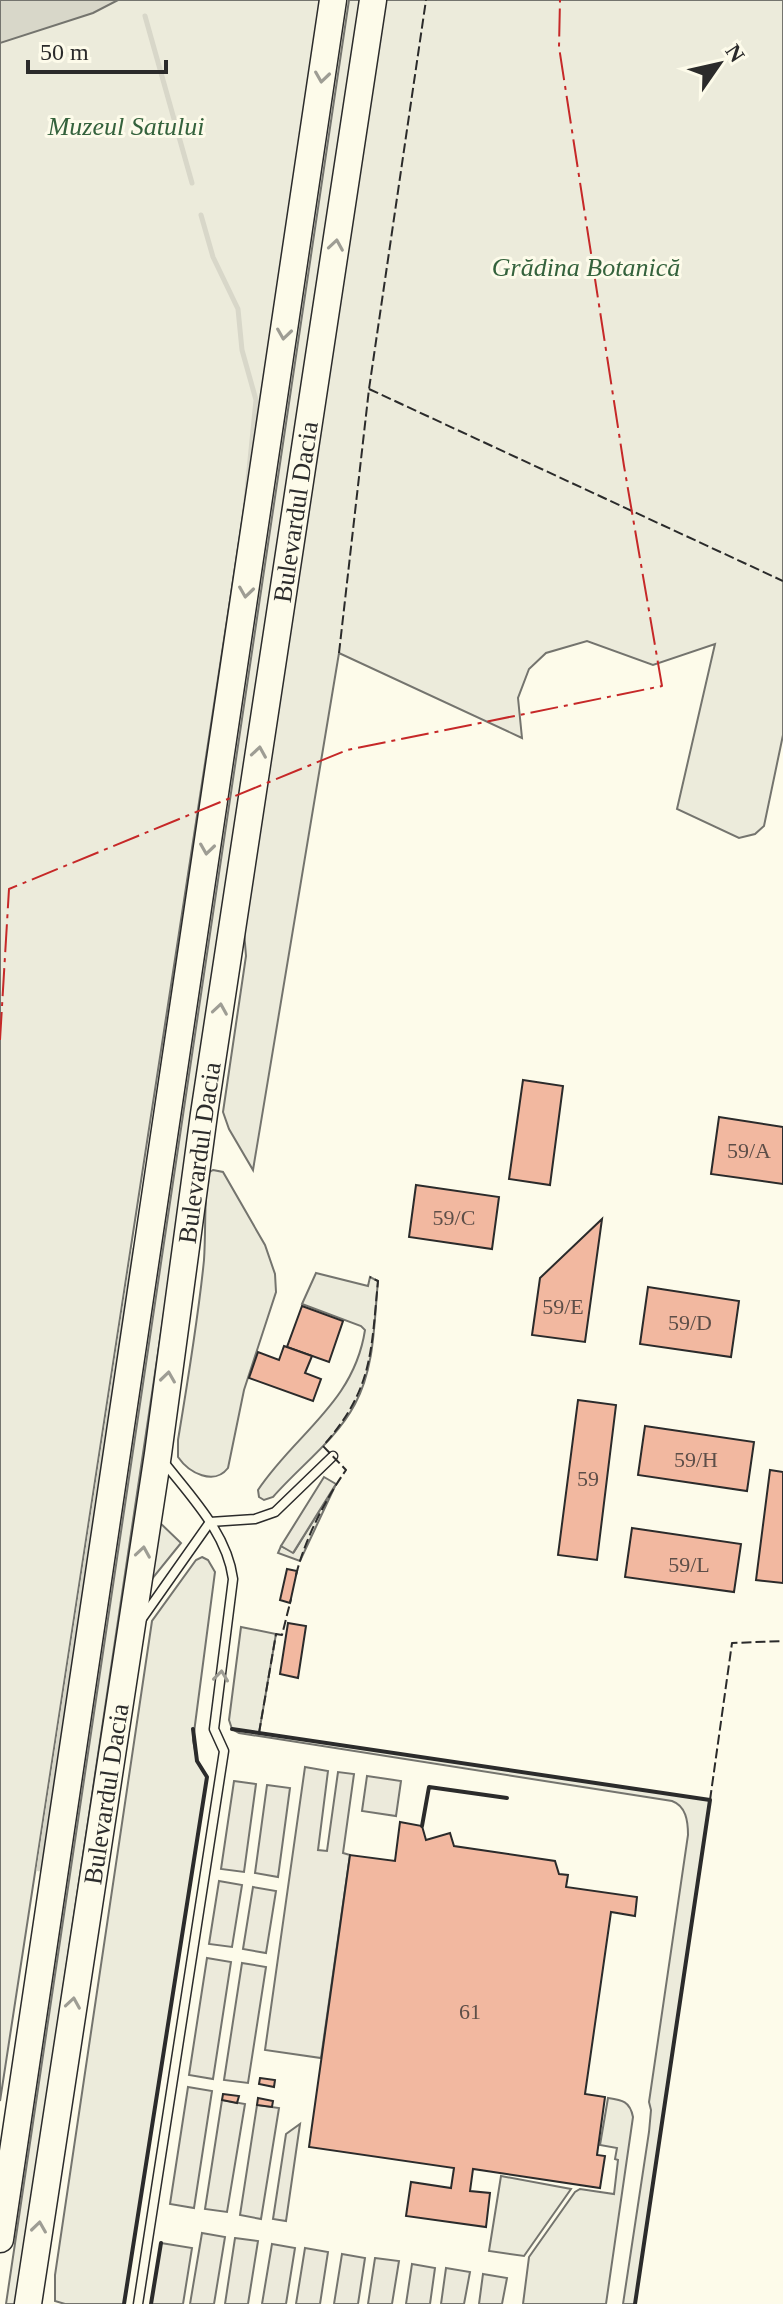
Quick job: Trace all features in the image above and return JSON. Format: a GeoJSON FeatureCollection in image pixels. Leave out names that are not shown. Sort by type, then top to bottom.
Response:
{"type":"FeatureCollection","features":[{"type":"Feature","properties":{"kind":"main road","name":"Bulevardul Dacia"},"geometry":{"type":"LineString","coordinates":[[0,2239],[333,0]]}},
{"type":"Feature","properties":{"kind":"main road","name":"Bulevardul Dacia"},"geometry":{"type":"LineString","coordinates":[[28,2304],[158,1454],[204,1114],[373,0]]}},
{"type":"Feature","properties":{"kind":"lane"},"geometry":{"type":"LineString","coordinates":[[138,2304],[224,1751],[214,1729],[233,1579],[230,1559],[210,1522],[158,1454]]}},
{"type":"Feature","properties":{"kind":"lane"},"geometry":{"type":"LineString","coordinates":[[210,1522],[255,1519],[275,1512],[333,1456]]}},
{"type":"Feature","properties":{"kind":"lane"},"geometry":{"type":"LineString","coordinates":[[130,1636],[210,1522]]}},
{"type":"Feature","properties":{"kind":"green space","name":"Muzeul Satului"},"geometry":{"type":"Polygon","coordinates":[[[0,0],[322,0],[0,2101],[0,0]]]}},
{"type":"Feature","properties":{"kind":"green space"},"geometry":{"type":"Polygon","coordinates":[[[349,0],[360,0],[16,2304],[6,2304],[349,0]]]}},
{"type":"Feature","properties":{"kind":"green space","name":"Grădina Botanică"},"geometry":{"type":"Polygon","coordinates":[[[384,0],[783,0],[783,735],[764,826],[755,834],[739,838],[677,809],[715,644],[653,665],[587,641],[546,653],[529,669],[518,698],[522,738],[339,653],[253,1170],[229,1129],[223,1112],[246,956],[244,931],[384,0]]]}},
{"type":"Feature","properties":{"kind":"green space"},"geometry":{"type":"Polygon","coordinates":[[[213,1170],[223,1172],[265,1245],[275,1274],[276,1292],[244,1390],[228,1468],[209,1477],[183,1463],[178,1457],[178,1440],[202,1282],[208,1173],[213,1170]]]}},
{"type":"Feature","properties":{"kind":"green space"},"geometry":{"type":"Polygon","coordinates":[[[316,1273],[368,1286],[370,1277],[378,1281],[370,1360],[362,1390],[338,1429],[273,1497],[264,1500],[259,1497],[258,1490],[336,1398],[349,1378],[359,1356],[365,1330],[302,1304],[316,1273]]]}},
{"type":"Feature","properties":{"kind":"green space"},"geometry":{"type":"Polygon","coordinates":[[[336,1484],[300,1561],[278,1553],[281,1546],[294,1552],[336,1484]]]}},
{"type":"Feature","properties":{"kind":"green space"},"geometry":{"type":"Polygon","coordinates":[[[156,1519],[181,1543],[152,1579],[156,1519]]]}},
{"type":"Feature","properties":{"kind":"green space"},"geometry":{"type":"Polygon","coordinates":[[[202,1557],[208,1560],[215,1572],[193,1740],[197,1761],[207,1777],[124,2304],[65,2304],[55,2301],[55,2275],[152,1621],[196,1560],[202,1557]]]}},
{"type":"Feature","properties":{"kind":"green space"},"geometry":{"type":"Polygon","coordinates":[[[241,1627],[276,1634],[259,1733],[710,1800],[635,2304],[623,2304],[688,1835],[683,1810],[672,1801],[239,1733],[232,1729],[229,1720],[241,1627]]]}},
{"type":"Feature","properties":{"kind":"green space"},"geometry":{"type":"Polygon","coordinates":[[[608,2098],[625,2102],[633,2117],[606,2304],[523,2304],[529,2257],[575,2192],[580,2189],[614,2194],[617,2148],[600,2145],[608,2098]]]}},
{"type":"Feature","properties":{"kind":"green space"},"geometry":{"type":"Polygon","coordinates":[[[501,2176],[571,2189],[524,2256],[489,2251],[501,2176]]]}},
{"type":"Feature","properties":{"kind":"shaded area"},"geometry":{"type":"Polygon","coordinates":[[[0,0],[118,0],[93,13],[0,43],[0,0]]]}},
{"type":"Feature","properties":{"kind":"shaded area"},"geometry":{"type":"Polygon","coordinates":[[[324,1477],[336,1484],[293,1553],[281,1546],[324,1477]]]}},
{"type":"Feature","properties":{"kind":"shaded area"},"geometry":{"type":"Polygon","coordinates":[[[305,1767],[328,1771],[318,1850],[327,1851],[338,1772],[354,1774],[343,1853],[350,1855],[321,2058],[265,2050],[305,1767]]]}},
{"type":"Feature","properties":{"kind":"shaded area"},"geometry":{"type":"Polygon","coordinates":[[[367,1776],[401,1781],[396,1816],[362,1811],[367,1776]]]}},
{"type":"Feature","properties":{"kind":"shaded area"},"geometry":{"type":"Polygon","coordinates":[[[234,1781],[256,1784],[244,1872],[221,1869],[234,1781]]]}},
{"type":"Feature","properties":{"kind":"shaded area"},"geometry":{"type":"Polygon","coordinates":[[[267,1785],[290,1788],[278,1877],[255,1873],[267,1785]]]}},
{"type":"Feature","properties":{"kind":"shaded area"},"geometry":{"type":"Polygon","coordinates":[[[219,1881],[242,1885],[232,1947],[209,1944],[219,1881]]]}},
{"type":"Feature","properties":{"kind":"shaded area"},"geometry":{"type":"Polygon","coordinates":[[[253,1887],[276,1891],[266,1953],[243,1949],[253,1887]]]}},
{"type":"Feature","properties":{"kind":"shaded area"},"geometry":{"type":"Polygon","coordinates":[[[207,1958],[231,1962],[213,2079],[189,2075],[207,1958]]]}},
{"type":"Feature","properties":{"kind":"shaded area"},"geometry":{"type":"Polygon","coordinates":[[[242,1963],[266,1967],[248,2083],[224,2080],[242,1963]]]}},
{"type":"Feature","properties":{"kind":"shaded area"},"geometry":{"type":"Polygon","coordinates":[[[188,2087],[212,2091],[194,2208],[170,2204],[188,2087]]]}},
{"type":"Feature","properties":{"kind":"shaded area"},"geometry":{"type":"Polygon","coordinates":[[[222,2100],[245,2104],[227,2212],[205,2209],[222,2100]]]}},
{"type":"Feature","properties":{"kind":"shaded area"},"geometry":{"type":"Polygon","coordinates":[[[257,2105],[279,2108],[261,2219],[240,2215],[257,2105]]]}},
{"type":"Feature","properties":{"kind":"shaded area"},"geometry":{"type":"Polygon","coordinates":[[[300,2124],[286,2221],[273,2219],[286,2134],[300,2124]]]}},
{"type":"Feature","properties":{"kind":"shaded area"},"geometry":{"type":"Polygon","coordinates":[[[202,2233],[225,2237],[214,2304],[190,2304],[202,2233]]]}},
{"type":"Feature","properties":{"kind":"shaded area"},"geometry":{"type":"Polygon","coordinates":[[[235,2238],[258,2241],[248,2304],[225,2304],[235,2238]]]}},
{"type":"Feature","properties":{"kind":"shaded area"},"geometry":{"type":"Polygon","coordinates":[[[161,2243],[192,2248],[183,2304],[151,2304],[161,2243]]]}},
{"type":"Feature","properties":{"kind":"shaded area"},"geometry":{"type":"Polygon","coordinates":[[[272,2244],[295,2248],[286,2304],[262,2304],[272,2244]]]}},
{"type":"Feature","properties":{"kind":"shaded area"},"geometry":{"type":"Polygon","coordinates":[[[305,2248],[328,2252],[320,2304],[296,2304],[305,2248]]]}},
{"type":"Feature","properties":{"kind":"shaded area"},"geometry":{"type":"Polygon","coordinates":[[[342,2254],[365,2258],[358,2304],[334,2304],[342,2254]]]}},
{"type":"Feature","properties":{"kind":"shaded area"},"geometry":{"type":"Polygon","coordinates":[[[375,2258],[399,2261],[392,2304],[368,2304],[375,2258]]]}},
{"type":"Feature","properties":{"kind":"shaded area"},"geometry":{"type":"Polygon","coordinates":[[[412,2264],[435,2268],[430,2304],[406,2304],[412,2264]]]}},
{"type":"Feature","properties":{"kind":"shaded area"},"geometry":{"type":"Polygon","coordinates":[[[446,2268],[470,2272],[464,2304],[441,2304],[446,2268]]]}},
{"type":"Feature","properties":{"kind":"shaded area"},"geometry":{"type":"Polygon","coordinates":[[[483,2274],[507,2278],[502,2304],[479,2304],[483,2274]]]}},
{"type":"Feature","properties":{"kind":"building"},"geometry":{"type":"Polygon","coordinates":[[[523,1080],[563,1086],[550,1185],[509,1179],[523,1080]]]}},
{"type":"Feature","properties":{"kind":"building"},"geometry":{"type":"Polygon","coordinates":[[[719,1117],[783,1127],[783,1184],[711,1174],[719,1117]]]}},
{"type":"Feature","properties":{"kind":"building"},"geometry":{"type":"Polygon","coordinates":[[[416,1185],[499,1197],[492,1249],[409,1237],[416,1185]]]}},
{"type":"Feature","properties":{"kind":"building"},"geometry":{"type":"Polygon","coordinates":[[[602,1219],[585,1342],[532,1335],[540,1278],[602,1219]]]}},
{"type":"Feature","properties":{"kind":"building"},"geometry":{"type":"Polygon","coordinates":[[[648,1287],[739,1301],[731,1357],[640,1344],[648,1287]]]}},
{"type":"Feature","properties":{"kind":"building"},"geometry":{"type":"Polygon","coordinates":[[[302,1306],[343,1321],[329,1362],[287,1347],[302,1306]]]}},
{"type":"Feature","properties":{"kind":"building"},"geometry":{"type":"Polygon","coordinates":[[[284,1346],[312,1356],[305,1373],[321,1379],[313,1401],[249,1378],[258,1352],[279,1360],[284,1346]]]}},
{"type":"Feature","properties":{"kind":"building"},"geometry":{"type":"Polygon","coordinates":[[[578,1400],[616,1405],[597,1560],[558,1555],[578,1400]]]}},
{"type":"Feature","properties":{"kind":"building"},"geometry":{"type":"Polygon","coordinates":[[[645,1426],[754,1442],[747,1491],[638,1475],[645,1426]]]}},
{"type":"Feature","properties":{"kind":"building"},"geometry":{"type":"Polygon","coordinates":[[[770,1470],[783,1472],[783,1583],[756,1580],[770,1470]]]}},
{"type":"Feature","properties":{"kind":"building"},"geometry":{"type":"Polygon","coordinates":[[[632,1528],[741,1544],[734,1592],[625,1577],[632,1528]]]}},
{"type":"Feature","properties":{"kind":"building"},"geometry":{"type":"Polygon","coordinates":[[[287,1569],[297,1571],[290,1603],[280,1600],[287,1569]]]}},
{"type":"Feature","properties":{"kind":"building"},"geometry":{"type":"Polygon","coordinates":[[[288,1623],[306,1626],[298,1678],[280,1674],[288,1623]]]}},
{"type":"Feature","properties":{"kind":"building"},"geometry":{"type":"Polygon","coordinates":[[[400,1822],[422,1826],[426,1840],[450,1833],[454,1846],[555,1861],[559,1874],[568,1875],[566,1887],[637,1897],[635,1916],[611,1912],[585,2094],[605,2097],[597,2155],[605,2156],[600,2188],[473,2169],[470,2191],[490,2193],[486,2227],[406,2216],[411,2182],[451,2188],[454,2168],[309,2147],[350,1855],[395,1861],[400,1822]]]}},
{"type":"Feature","properties":{"kind":"building"},"geometry":{"type":"Polygon","coordinates":[[[260,2078],[275,2080],[274,2087],[259,2084],[260,2078]]]}},
{"type":"Feature","properties":{"kind":"building"},"geometry":{"type":"Polygon","coordinates":[[[223,2094],[239,2096],[237,2103],[222,2100],[223,2094]]]}},
{"type":"Feature","properties":{"kind":"building"},"geometry":{"type":"Polygon","coordinates":[[[258,2098],[273,2101],[272,2107],[257,2105],[258,2098]]]}},
{"type":"Feature","properties":{"kind":"waterway"},"geometry":{"type":"LineString","coordinates":[[145,16],[192,183]]}},
{"type":"Feature","properties":{"kind":"waterway"},"geometry":{"type":"LineString","coordinates":[[201,215],[213,257],[238,309],[242,350],[256,400],[246,500]]}},
{"type":"Feature","properties":{"kind":"waterway"},"geometry":{"type":"LineString","coordinates":[[39,1869],[134,1250]]}},
{"type":"Feature","properties":{"kind":"fence"},"geometry":{"type":"LineString","coordinates":[[339,653],[369,389],[426,0]]}},
{"type":"Feature","properties":{"kind":"fence"},"geometry":{"type":"LineString","coordinates":[[369,389],[783,581]]}},
{"type":"Feature","properties":{"kind":"fence"},"geometry":{"type":"LineString","coordinates":[[296,1575],[316,1520],[346,1470],[323,1446],[352,1406],[367,1369],[378,1281],[370,1277]]}},
{"type":"Feature","properties":{"kind":"fence"},"geometry":{"type":"LineString","coordinates":[[259,1733],[276,1634],[282,1635],[291,1599]]}},
{"type":"Feature","properties":{"kind":"fence"},"geometry":{"type":"LineString","coordinates":[[710,1800],[732,1643],[783,1641]]}},
{"type":"Feature","properties":{"kind":"wall"},"geometry":{"type":"LineString","coordinates":[[124,2304],[207,1777],[197,1761],[193,1729]]}},
{"type":"Feature","properties":{"kind":"wall"},"geometry":{"type":"LineString","coordinates":[[232,1729],[710,1800],[635,2304]]}},
{"type":"Feature","properties":{"kind":"wall"},"geometry":{"type":"LineString","coordinates":[[422,1826],[429,1787],[507,1798]]}},
{"type":"Feature","properties":{"kind":"wall"},"geometry":{"type":"LineString","coordinates":[[151,2304],[161,2243]]}},
{"type":"Feature","properties":{"kind":"power"},"geometry":{"type":"LineString","coordinates":[[0,1040],[9,889],[347,750],[662,686],[624,466],[559,47],[560,0]]}}]}
